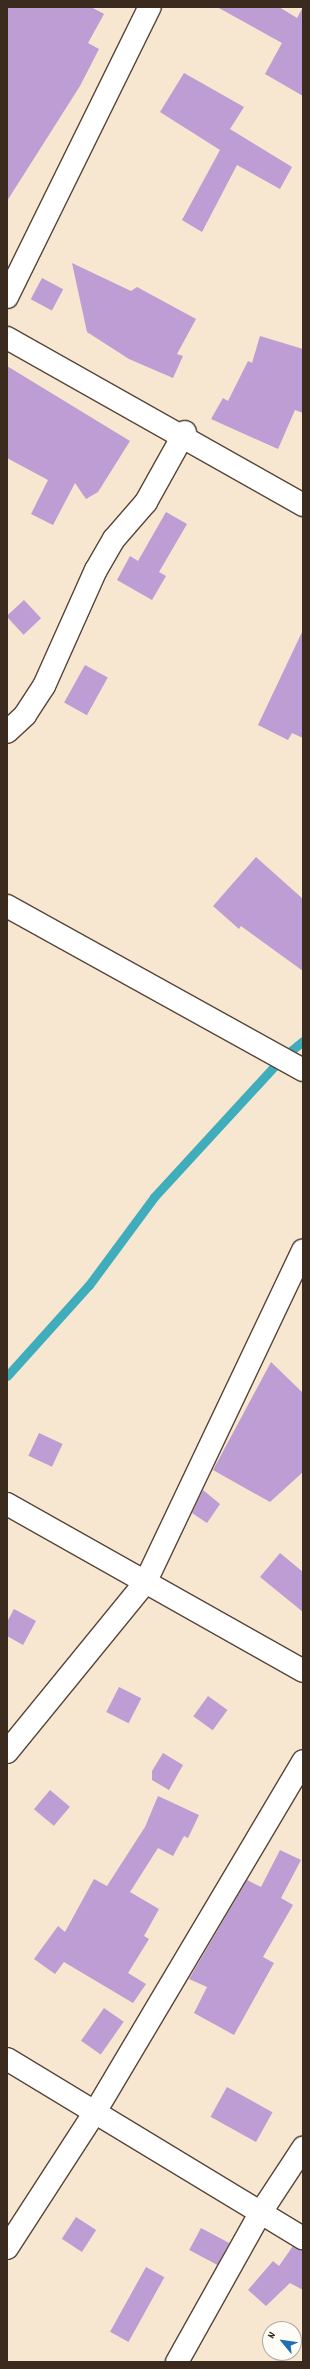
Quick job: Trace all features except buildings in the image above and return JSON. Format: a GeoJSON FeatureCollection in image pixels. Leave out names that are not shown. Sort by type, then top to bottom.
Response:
{"type":"FeatureCollection","features":[{"type":"Feature","properties":{"kind":"street"},"geometry":{"type":"LineString","coordinates":[[7,297],[150,7]]}},
{"type":"Feature","properties":{"kind":"street"},"geometry":{"type":"LineString","coordinates":[[7,338],[184,434],[303,505]]}},
{"type":"Feature","properties":{"kind":"street"},"geometry":{"type":"LineString","coordinates":[[7,732],[25,715],[44,686],[96,570],[114,539],[146,502],[184,434]]}},
{"type":"Feature","properties":{"kind":"street"},"geometry":{"type":"LineString","coordinates":[[7,906],[303,1070]]}},
{"type":"Feature","properties":{"kind":"street"},"geometry":{"type":"LineString","coordinates":[[7,1752],[145,1584],[303,1251]]}},
{"type":"Feature","properties":{"kind":"street"},"geometry":{"type":"LineString","coordinates":[[7,1504],[145,1584],[303,1671]]}},
{"type":"Feature","properties":{"kind":"street"},"geometry":{"type":"LineString","coordinates":[[7,2248],[95,2112],[303,1761]]}},
{"type":"Feature","properties":{"kind":"street"},"geometry":{"type":"LineString","coordinates":[[7,2059],[303,2238]]}},
{"type":"Feature","properties":{"kind":"street"},"geometry":{"type":"LineString","coordinates":[[177,2362],[261,2212],[303,2148]]}},
{"type":"Feature","properties":{"kind":"waterway"},"geometry":{"type":"LineString","coordinates":[[7,1376],[89,1285],[154,1197],[282,1058],[303,1041]]}}]}
